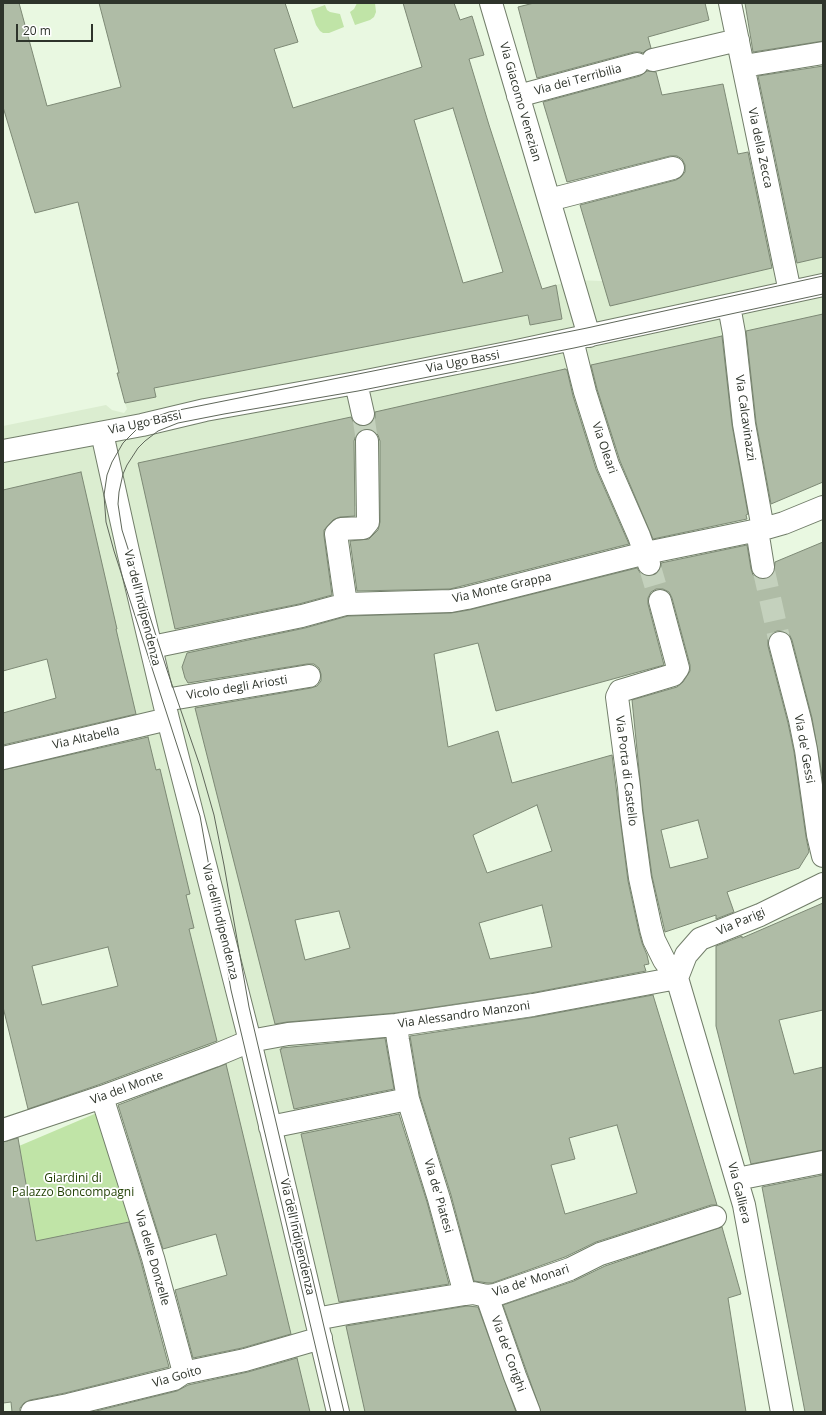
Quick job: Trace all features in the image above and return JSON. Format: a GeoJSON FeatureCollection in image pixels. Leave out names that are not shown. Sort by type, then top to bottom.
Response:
{"type":"FeatureCollection","features":[{"type":"Feature","properties":{"kind":"street","name":"Via Giacomo Venezian"},"geometry":{"type":"LineString","coordinates":[[491,3],[549,200],[581,338]]}},
{"type":"Feature","properties":{"kind":"street","name":"Via della Zecca"},"geometry":{"type":"LineString","coordinates":[[730,3],[790,292]]}},
{"type":"Feature","properties":{"kind":"street","name":"Via dei Terribilia"},"geometry":{"type":"LineString","coordinates":[[518,96],[645,62],[738,40]]}},
{"type":"Feature","properties":{"kind":"street"},"geometry":{"type":"LineString","coordinates":[[744,66],[823,53]]}},
{"type":"Feature","properties":{"kind":"street"},"geometry":{"type":"LineString","coordinates":[[549,200],[673,168]]}},
{"type":"Feature","properties":{"kind":"street","name":"Via Ugo Bassi"},"geometry":{"type":"LineString","coordinates":[[3,451],[102,433],[205,410],[356,383],[581,338],[823,285]]}},
{"type":"Feature","properties":{"kind":"street","name":"Via Calcavinazzi"},"geometry":{"type":"LineString","coordinates":[[729,306],[734,333],[744,424],[760,530]]}},
{"type":"Feature","properties":{"kind":"street","name":"Via Oleari"},"geometry":{"type":"LineString","coordinates":[[581,338],[584,392],[608,465],[647,559]]}},
{"type":"Feature","properties":{"kind":"street"},"geometry":{"type":"LineString","coordinates":[[356,383],[363,414]]}},
{"type":"Feature","properties":{"kind":"street","name":"Via dell'Indipendenza"},"geometry":{"type":"LineString","coordinates":[[102,433],[128,551],[250,1041],[338,1412]]}},
{"type":"Feature","properties":{"kind":"street"},"geometry":{"type":"LineString","coordinates":[[346,604],[336,534],[341,529],[363,528],[368,522],[367,441]]}},
{"type":"Feature","properties":{"kind":"street","name":"Via Monte Grappa"},"geometry":{"type":"LineString","coordinates":[[152,647],[302,616],[346,604],[452,601],[467,598],[647,559],[760,530],[823,507]]}},
{"type":"Feature","properties":{"kind":"street"},"geometry":{"type":"LineString","coordinates":[[760,530],[763,567]]}},
{"type":"Feature","properties":{"kind":"street","name":"Via Porta di Castello"},"geometry":{"type":"LineString","coordinates":[[660,601],[678,668],[673,675],[620,690],[617,697],[629,787],[630,811],[640,878],[654,940],[664,960],[677,978]]}},
{"type":"Feature","properties":{"kind":"street","name":"Via de' Gessi"},"geometry":{"type":"LineString","coordinates":[[780,643],[803,737],[818,835],[823,856]]}},
{"type":"Feature","properties":{"kind":"street","name":"Vicolo degli Ariosti"},"geometry":{"type":"LineString","coordinates":[[167,709],[309,676]]}},
{"type":"Feature","properties":{"kind":"street","name":"Via Altabella"},"geometry":{"type":"LineString","coordinates":[[3,758],[167,709]]}},
{"type":"Feature","properties":{"kind":"street","name":"Via Parigi"},"geometry":{"type":"LineString","coordinates":[[677,978],[686,955],[700,939],[760,915],[823,884]]}},
{"type":"Feature","properties":{"kind":"street","name":"Via Alessandro Manzoni"},"geometry":{"type":"LineString","coordinates":[[250,1041],[288,1034],[396,1025],[533,1005],[677,978]]}},
{"type":"Feature","properties":{"kind":"street","name":"Via Galliera"},"geometry":{"type":"LineString","coordinates":[[677,978],[744,1205],[782,1412]]}},
{"type":"Feature","properties":{"kind":"street","name":"Via de' Piatesi"},"geometry":{"type":"LineString","coordinates":[[396,1025],[408,1099],[440,1199],[465,1294]]}},
{"type":"Feature","properties":{"kind":"street","name":"Via del Monte"},"geometry":{"type":"LineString","coordinates":[[3,1130],[102,1097],[214,1056],[250,1041]]}},
{"type":"Feature","properties":{"kind":"street","name":"Via delle Donzelle"},"geometry":{"type":"LineString","coordinates":[[102,1097],[153,1258],[184,1373]]}},
{"type":"Feature","properties":{"kind":"street"},"geometry":{"type":"LineString","coordinates":[[270,1127],[408,1099]]}},
{"type":"Feature","properties":{"kind":"street"},"geometry":{"type":"LineString","coordinates":[[737,1179],[823,1162]]}},
{"type":"Feature","properties":{"kind":"street","name":"Via de' Monari"},"geometry":{"type":"LineString","coordinates":[[318,1329],[348,1313],[473,1293],[488,1296],[570,1269],[600,1254],[716,1217]]}},
{"type":"Feature","properties":{"kind":"street","name":"Via de' Corighi"},"geometry":{"type":"LineString","coordinates":[[488,1296],[515,1376],[529,1412]]}},
{"type":"Feature","properties":{"kind":"street","name":"Via Goito"},"geometry":{"type":"LineString","coordinates":[[32,1412],[68,1405],[174,1379],[184,1373],[245,1360],[318,1329]]}},
{"type":"Feature","properties":{"kind":"shaded area"},"geometry":{"type":"Polygon","coordinates":[[[823,128],[823,412],[704,426],[667,432],[486,485],[385,503],[298,513],[220,614],[238,714],[265,806],[337,1157],[392,1412],[269,1412],[196,1111],[65,520],[3,535],[3,426],[106,405],[112,410],[124,413],[127,409],[125,403],[155,397],[154,388],[528,315],[530,325],[562,319],[556,285],[573,280],[603,281],[705,222],[823,128]]]}},
{"type":"Feature","properties":{"kind":"green space"},"geometry":{"type":"Polygon","coordinates":[[[357,3],[375,3],[376,12],[374,17],[370,20],[355,25],[350,12],[354,9],[357,3]]]}},
{"type":"Feature","properties":{"kind":"green space"},"geometry":{"type":"Polygon","coordinates":[[[325,5],[327,10],[330,12],[340,14],[344,27],[329,33],[323,33],[320,31],[316,25],[311,10],[325,5]]]}},
{"type":"Feature","properties":{"kind":"green space","name":"Giardini di Palazzo Boncompagni"},"geometry":{"type":"Polygon","coordinates":[[[99,1112],[134,1221],[63,1235],[41,1273],[19,1146],[99,1112]]]}},
{"type":"Feature","properties":{"kind":"building"},"geometry":{"type":"Polygon","coordinates":[[[3,3],[19,3],[47,106],[121,87],[99,3],[285,3],[298,42],[274,49],[293,108],[422,67],[403,3],[454,3],[460,20],[472,16],[484,55],[469,59],[542,289],[556,285],[562,319],[530,325],[528,315],[154,388],[156,397],[125,403],[78,202],[35,213],[3,107],[3,3]],[[453,108],[414,120],[463,283],[503,272],[453,108]]]}},
{"type":"Feature","properties":{"kind":"building"},"geometry":{"type":"Polygon","coordinates":[[[534,3],[705,3],[709,20],[648,37],[651,48],[643,53],[634,52],[537,78],[518,7],[534,3]]]}},
{"type":"Feature","properties":{"kind":"building"},"geometry":{"type":"Polygon","coordinates":[[[745,3],[823,3],[823,41],[753,52],[745,3]]]}},
{"type":"Feature","properties":{"kind":"building"},"geometry":{"type":"Polygon","coordinates":[[[823,66],[823,257],[797,263],[758,76],[823,66]]]}},
{"type":"Feature","properties":{"kind":"building"},"geometry":{"type":"Polygon","coordinates":[[[647,71],[656,72],[662,95],[723,84],[738,154],[748,152],[772,268],[610,306],[580,205],[676,180],[685,172],[685,165],[682,159],[677,156],[670,156],[567,182],[543,102],[640,76],[647,71]]]}},
{"type":"Feature","properties":{"kind":"building"},"geometry":{"type":"Polygon","coordinates":[[[823,314],[823,482],[771,504],[756,422],[746,331],[823,314]]]}},
{"type":"Feature","properties":{"kind":"building"},"geometry":{"type":"Polygon","coordinates":[[[722,336],[732,425],[748,514],[746,515],[747,519],[653,539],[620,461],[591,365],[722,336]]]}},
{"type":"Feature","properties":{"kind":"building"},"geometry":{"type":"Polygon","coordinates":[[[565,369],[567,370],[573,396],[596,469],[629,544],[450,589],[357,591],[350,541],[369,539],[378,530],[380,522],[380,441],[378,435],[373,430],[360,430],[354,441],[355,516],[340,517],[333,520],[324,530],[332,595],[299,604],[175,629],[138,463],[351,417],[354,423],[359,426],[365,426],[372,423],[375,418],[375,412],[565,369]]]}},
{"type":"Feature","properties":{"kind":"building"},"geometry":{"type":"Polygon","coordinates":[[[81,472],[136,714],[3,745],[3,713],[56,698],[47,659],[3,671],[3,490],[81,472]]]}},
{"type":"Feature","properties":{"kind":"building"},"geometry":{"type":"Polygon","coordinates":[[[823,542],[823,781],[812,718],[792,640],[789,634],[784,631],[777,631],[771,634],[768,640],[768,646],[794,752],[809,852],[799,868],[727,892],[734,912],[716,919],[716,915],[665,932],[652,876],[643,810],[632,700],[677,687],[683,682],[690,671],[690,665],[672,598],[669,592],[663,589],[656,589],[651,592],[648,598],[648,604],[664,665],[496,711],[478,643],[434,654],[448,747],[498,731],[512,783],[612,755],[628,881],[639,932],[649,964],[644,965],[646,971],[531,993],[395,1013],[275,1024],[195,708],[311,688],[317,686],[321,681],[321,674],[319,668],[314,664],[307,664],[188,683],[182,667],[187,653],[305,628],[348,616],[451,613],[469,610],[637,568],[641,574],[653,576],[659,572],[661,563],[747,545],[753,575],[759,579],[765,579],[771,576],[774,572],[775,562],[823,542]],[[537,805],[473,835],[487,873],[552,851],[537,805]],[[698,820],[661,830],[670,868],[708,858],[698,820]],[[542,905],[479,923],[490,959],[552,947],[542,905]],[[339,911],[295,920],[305,960],[350,948],[339,911]]]}},
{"type":"Feature","properties":{"kind":"building"},"geometry":{"type":"Polygon","coordinates":[[[148,737],[156,770],[160,769],[190,894],[186,895],[194,928],[189,929],[217,1041],[28,1109],[3,1007],[3,770],[148,737]],[[108,947],[32,966],[42,1005],[118,986],[108,947]]]}},
{"type":"Feature","properties":{"kind":"building"},"geometry":{"type":"Polygon","coordinates":[[[823,903],[823,1010],[779,1020],[794,1074],[823,1067],[823,1150],[751,1164],[716,1026],[716,946],[742,936],[742,938],[823,903]]]}},
{"type":"Feature","properties":{"kind":"building"},"geometry":{"type":"Polygon","coordinates":[[[653,995],[717,1205],[711,1205],[596,1242],[565,1257],[492,1283],[474,1281],[451,1195],[420,1096],[410,1036],[535,1017],[653,995]],[[617,1125],[569,1138],[575,1159],[551,1165],[565,1214],[637,1193],[617,1125]]]}},
{"type":"Feature","properties":{"kind":"building"},"geometry":{"type":"Polygon","coordinates":[[[385,1038],[394,1089],[294,1109],[281,1048],[385,1038]]]}},
{"type":"Feature","properties":{"kind":"building"},"geometry":{"type":"Polygon","coordinates":[[[226,1064],[291,1334],[242,1348],[193,1358],[175,1290],[227,1275],[216,1234],[163,1249],[118,1105],[226,1064]]]}},
{"type":"Feature","properties":{"kind":"building"},"geometry":{"type":"Polygon","coordinates":[[[399,1114],[427,1202],[449,1284],[339,1302],[301,1134],[399,1114]]]}},
{"type":"Feature","properties":{"kind":"building"},"geometry":{"type":"Polygon","coordinates":[[[18,1138],[36,1241],[129,1222],[169,1367],[65,1393],[30,1400],[24,1403],[20,1408],[20,1412],[12,1412],[11,1402],[3,1403],[3,1142],[18,1138]]]}},
{"type":"Feature","properties":{"kind":"building"},"geometry":{"type":"Polygon","coordinates":[[[823,1175],[823,1412],[805,1412],[762,1187],[823,1175]]]}},
{"type":"Feature","properties":{"kind":"building"},"geometry":{"type":"Polygon","coordinates":[[[722,1227],[741,1294],[728,1298],[746,1412],[541,1412],[503,1305],[574,1281],[605,1266],[722,1227]]]}},
{"type":"Feature","properties":{"kind":"building"},"geometry":{"type":"Polygon","coordinates":[[[467,1306],[478,1307],[516,1412],[365,1412],[346,1326],[467,1306]]]}},
{"type":"Feature","properties":{"kind":"building"},"geometry":{"type":"Polygon","coordinates":[[[297,1358],[310,1412],[92,1412],[177,1391],[188,1385],[248,1372],[297,1358]]]}},
{"type":"Feature","properties":{"kind":"tunnel"},"geometry":{"type":"LineString","coordinates":[[363,414],[367,441]]}},
{"type":"Feature","properties":{"kind":"tunnel"},"geometry":{"type":"LineString","coordinates":[[649,564],[660,601]]}},
{"type":"Feature","properties":{"kind":"tunnel"},"geometry":{"type":"LineString","coordinates":[[763,567],[780,643]]}},
{"type":"Feature","properties":{"kind":"tram line"},"geometry":{"type":"LineString","coordinates":[[331,1412],[231,990],[200,816],[114,551],[106,522],[104,495],[107,475],[112,462],[123,443],[137,429],[155,417],[169,412],[587,328],[823,276]]}},
{"type":"Feature","properties":{"kind":"tram line"},"geometry":{"type":"LineString","coordinates":[[344,1412],[249,1007],[214,815],[200,766],[122,530],[118,504],[123,474],[138,448],[145,441],[158,431],[178,423],[358,391],[574,348],[823,294]]}}]}
